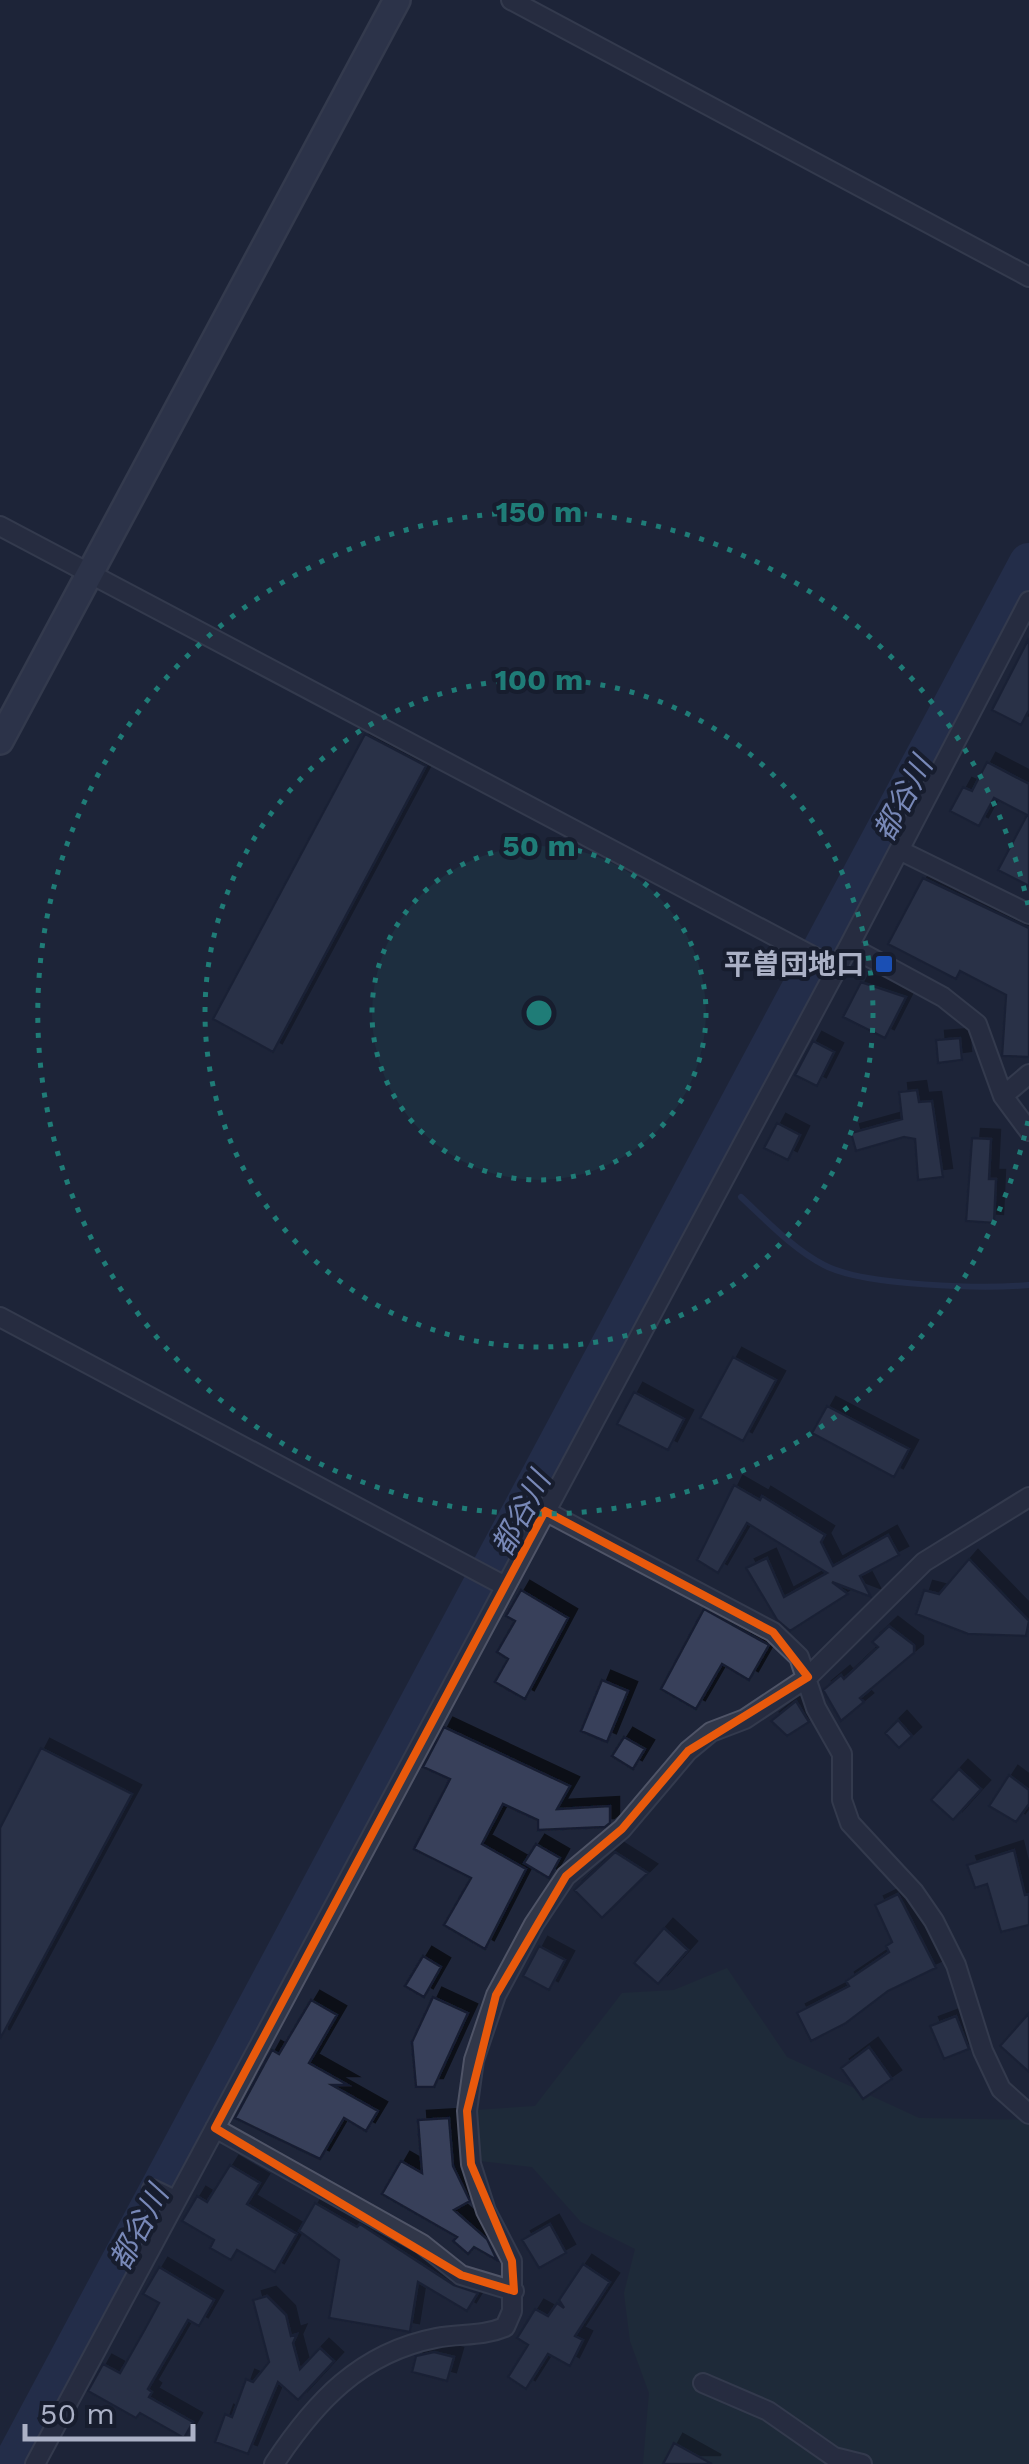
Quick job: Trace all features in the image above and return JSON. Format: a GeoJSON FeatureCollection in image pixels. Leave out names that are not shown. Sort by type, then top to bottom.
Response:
{"type":"FeatureCollection","features":[{"type":"Feature","properties":{"kind":"street"},"geometry":{"type":"LineString","coordinates":[[0,742],[397,0]]}},
{"type":"Feature","properties":{"kind":"street"},"geometry":{"type":"LineString","coordinates":[[511,0],[1029,277]]}},
{"type":"Feature","properties":{"kind":"street"},"geometry":{"type":"LineString","coordinates":[[0,526],[832,967]]}},
{"type":"Feature","properties":{"kind":"street"},"geometry":{"type":"LineString","coordinates":[[34,2464],[165,2195],[215,2128],[493,1580],[545,1512],[1029,601]]}},
{"type":"Feature","properties":{"kind":"street"},"geometry":{"type":"LineString","coordinates":[[899,850],[1029,914]]}},
{"type":"Feature","properties":{"kind":"street"},"geometry":{"type":"LineString","coordinates":[[849,946],[943,997],[977,1024],[1003,1096],[1029,1130]]}},
{"type":"Feature","properties":{"kind":"street"},"geometry":{"type":"LineString","coordinates":[[1003,1096],[1029,1074]]}},
{"type":"Feature","properties":{"kind":"street"},"geometry":{"type":"LineString","coordinates":[[0,1317],[493,1580]]}},
{"type":"Feature","properties":{"kind":"street"},"geometry":{"type":"LineString","coordinates":[[274,2464],[302,2422],[338,2382],[394,2348],[441,2337],[484,2336],[505,2328],[514,2291],[512,2261],[486,2211],[471,2164],[466,2112],[474,2060],[496,1995],[566,1876],[622,1828],[688,1751],[711,1732],[744,1720],[808,1677],[924,1562],[1029,1497]]}},
{"type":"Feature","properties":{"kind":"street"},"geometry":{"type":"LineString","coordinates":[[545,1512],[772,1632],[799,1657],[816,1708],[842,1754],[842,1800],[850,1823],[914,1892],[934,1921],[956,1965],[983,2051],[1001,2089],[1029,2114]]}},
{"type":"Feature","properties":{"kind":"street"},"geometry":{"type":"LineString","coordinates":[[215,2128],[422,2244],[461,2275],[514,2291]]}},
{"type":"Feature","properties":{"kind":"street"},"geometry":{"type":"LineString","coordinates":[[703,2384],[768,2411],[834,2456],[862,2464]]}},
{"type":"Feature","properties":{"kind":"highlighted area"},"geometry":{"type":"Polygon","coordinates":[[[545,1511],[773,1632],[808,1677],[688,1751],[622,1829],[566,1876],[496,1995],[467,2111],[471,2164],[512,2261],[514,2291],[461,2275],[215,2128],[545,1511]]]}},
{"type":"Feature","properties":{"kind":"shaded area"},"geometry":{"type":"Polygon","coordinates":[[[727,1968],[787,2057],[919,2118],[1029,2120],[1029,2464],[643,2464],[649,2393],[630,2341],[624,2293],[635,2249],[581,2222],[532,2167],[481,2161],[475,2110],[535,2106],[622,1993],[674,1990],[727,1968]]]}},
{"type":"Feature","properties":{"kind":"building"},"geometry":{"type":"Polygon","coordinates":[[[1029,638],[1029,710],[1021,725],[992,710],[1029,638]]]}},
{"type":"Feature","properties":{"kind":"building"},"geometry":{"type":"Polygon","coordinates":[[[365,734],[426,766],[273,1052],[213,1019],[365,734]]]}},
{"type":"Feature","properties":{"kind":"building"},"geometry":{"type":"Polygon","coordinates":[[[987,762],[1029,784],[1029,886],[998,870],[1027,815],[994,798],[979,826],[950,811],[963,787],[972,791],[987,762]]]}},
{"type":"Feature","properties":{"kind":"building"},"geometry":{"type":"Polygon","coordinates":[[[923,878],[1029,928],[1029,1057],[1002,1056],[1006,995],[960,971],[956,979],[888,944],[923,878]]]}},
{"type":"Feature","properties":{"kind":"building"},"geometry":{"type":"Polygon","coordinates":[[[861,982],[906,997],[885,1038],[843,1017],[861,982]]]}},
{"type":"Feature","properties":{"kind":"building"},"geometry":{"type":"Polygon","coordinates":[[[960,1038],[962,1060],[938,1063],[936,1040],[960,1038]]]}},
{"type":"Feature","properties":{"kind":"building"},"geometry":{"type":"Polygon","coordinates":[[[813,1041],[834,1052],[817,1086],[795,1075],[813,1041]]]}},
{"type":"Feature","properties":{"kind":"building"},"geometry":{"type":"Polygon","coordinates":[[[917,1090],[919,1102],[932,1101],[943,1177],[918,1180],[915,1139],[904,1137],[856,1151],[851,1133],[902,1119],[899,1092],[917,1090]]]}},
{"type":"Feature","properties":{"kind":"building"},"geometry":{"type":"Polygon","coordinates":[[[777,1123],[800,1135],[788,1160],[764,1148],[777,1123]]]}},
{"type":"Feature","properties":{"kind":"building"},"geometry":{"type":"Polygon","coordinates":[[[972,1138],[991,1139],[989,1179],[996,1179],[994,1223],[966,1221],[972,1138]]]}},
{"type":"Feature","properties":{"kind":"building"},"geometry":{"type":"Polygon","coordinates":[[[733,1357],[776,1380],[743,1441],[700,1418],[733,1357]]]}},
{"type":"Feature","properties":{"kind":"building"},"geometry":{"type":"Polygon","coordinates":[[[634,1392],[684,1419],[668,1450],[617,1424],[634,1392]]]}},
{"type":"Feature","properties":{"kind":"building"},"geometry":{"type":"Polygon","coordinates":[[[827,1406],[909,1449],[894,1477],[812,1433],[827,1406]]]}},
{"type":"Feature","properties":{"kind":"building"},"geometry":{"type":"Polygon","coordinates":[[[734,1485],[760,1500],[762,1496],[825,1535],[821,1542],[833,1566],[888,1535],[899,1555],[860,1576],[871,1597],[832,1582],[848,1594],[790,1631],[777,1620],[746,1568],[767,1558],[784,1597],[827,1573],[747,1523],[718,1573],[697,1560],[734,1485]]]}},
{"type":"Feature","properties":{"kind":"building"},"geometry":{"type":"Polygon","coordinates":[[[969,1559],[1029,1621],[1026,1636],[968,1634],[916,1614],[924,1590],[939,1594],[969,1559]]]}},
{"type":"Feature","properties":{"kind":"building"},"geometry":{"type":"Polygon","coordinates":[[[521,1590],[568,1618],[525,1699],[495,1682],[508,1659],[497,1652],[515,1621],[506,1616],[521,1590]]]}},
{"type":"Feature","properties":{"kind":"building"},"geometry":{"type":"Polygon","coordinates":[[[704,1609],[769,1645],[749,1680],[722,1664],[696,1709],[661,1689],[704,1609]]]}},
{"type":"Feature","properties":{"kind":"building"},"geometry":{"type":"Polygon","coordinates":[[[889,1626],[914,1645],[914,1653],[860,1698],[864,1702],[841,1721],[823,1690],[841,1675],[844,1679],[878,1647],[872,1642],[889,1626]]]}},
{"type":"Feature","properties":{"kind":"building"},"geometry":{"type":"Polygon","coordinates":[[[602,1680],[628,1691],[607,1742],[581,1731],[602,1680]]]}},
{"type":"Feature","properties":{"kind":"building"},"geometry":{"type":"Polygon","coordinates":[[[796,1701],[809,1722],[787,1736],[771,1721],[796,1701]]]}},
{"type":"Feature","properties":{"kind":"building"},"geometry":{"type":"Polygon","coordinates":[[[898,1720],[912,1736],[899,1748],[885,1733],[898,1720]]]}},
{"type":"Feature","properties":{"kind":"building"},"geometry":{"type":"Polygon","coordinates":[[[444,1727],[570,1786],[557,1809],[610,1806],[610,1823],[605,1827],[538,1830],[538,1820],[503,1804],[482,1844],[526,1869],[485,1949],[444,1925],[471,1878],[414,1849],[450,1779],[423,1767],[444,1727]]]}},
{"type":"Feature","properties":{"kind":"building"},"geometry":{"type":"Polygon","coordinates":[[[624,1737],[645,1749],[633,1769],[612,1756],[624,1737]]]}},
{"type":"Feature","properties":{"kind":"building"},"geometry":{"type":"Polygon","coordinates":[[[41,1748],[132,1794],[0,2039],[0,1828],[41,1748]]]}},
{"type":"Feature","properties":{"kind":"building"},"geometry":{"type":"Polygon","coordinates":[[[959,1769],[981,1789],[953,1820],[931,1800],[959,1769]]]}},
{"type":"Feature","properties":{"kind":"building"},"geometry":{"type":"Polygon","coordinates":[[[1009,1775],[1029,1790],[1029,1804],[1016,1822],[989,1806],[1009,1775]]]}},
{"type":"Feature","properties":{"kind":"building"},"geometry":{"type":"Polygon","coordinates":[[[536,1844],[560,1858],[549,1878],[524,1863],[536,1844]]]}},
{"type":"Feature","properties":{"kind":"building"},"geometry":{"type":"Polygon","coordinates":[[[1014,1850],[1025,1895],[1029,1894],[1029,1925],[1001,1932],[987,1884],[975,1888],[967,1865],[1014,1850]]]}},
{"type":"Feature","properties":{"kind":"building"},"geometry":{"type":"Polygon","coordinates":[[[615,1852],[648,1873],[602,1918],[574,1890],[615,1852]]]}},
{"type":"Feature","properties":{"kind":"building"},"geometry":{"type":"Polygon","coordinates":[[[898,1894],[936,1968],[888,1991],[846,2023],[811,2041],[797,2013],[849,1986],[846,1981],[889,1952],[886,1946],[892,1942],[875,1905],[898,1894]]]}},
{"type":"Feature","properties":{"kind":"building"},"geometry":{"type":"Polygon","coordinates":[[[664,1928],[688,1950],[658,1984],[634,1963],[664,1928]]]}},
{"type":"Feature","properties":{"kind":"building"},"geometry":{"type":"Polygon","coordinates":[[[539,1946],[565,1960],[549,1990],[523,1976],[539,1946]]]}},
{"type":"Feature","properties":{"kind":"building"},"geometry":{"type":"Polygon","coordinates":[[[423,1956],[441,1967],[424,1997],[405,1986],[423,1956]]]}},
{"type":"Feature","properties":{"kind":"building"},"geometry":{"type":"Polygon","coordinates":[[[433,1997],[468,2013],[434,2087],[416,2087],[412,2042],[433,1997]]]}},
{"type":"Feature","properties":{"kind":"building"},"geometry":{"type":"Polygon","coordinates":[[[311,2000],[337,2015],[309,2063],[348,2085],[332,2085],[378,2111],[366,2131],[344,2118],[320,2159],[235,2118],[272,2050],[279,2054],[311,2000]]]}},
{"type":"Feature","properties":{"kind":"building"},"geometry":{"type":"Polygon","coordinates":[[[1029,2013],[1029,2072],[1000,2046],[1029,2013]]]}},
{"type":"Feature","properties":{"kind":"building"},"geometry":{"type":"Polygon","coordinates":[[[956,2016],[969,2049],[944,2059],[930,2026],[956,2016]]]}},
{"type":"Feature","properties":{"kind":"building"},"geometry":{"type":"Polygon","coordinates":[[[869,2047],[892,2079],[863,2099],[841,2068],[869,2047]]]}},
{"type":"Feature","properties":{"kind":"building"},"geometry":{"type":"Polygon","coordinates":[[[449,2118],[453,2166],[470,2201],[454,2210],[487,2239],[497,2260],[474,2247],[468,2254],[453,2241],[457,2237],[382,2194],[401,2161],[422,2173],[418,2120],[449,2118]]]}},
{"type":"Feature","properties":{"kind":"building"},"geometry":{"type":"Polygon","coordinates":[[[230,2165],[260,2183],[247,2204],[297,2234],[275,2272],[237,2250],[231,2260],[210,2248],[214,2240],[182,2221],[197,2196],[207,2202],[230,2165]]]}},
{"type":"Feature","properties":{"kind":"building"},"geometry":{"type":"Polygon","coordinates":[[[315,2203],[357,2227],[360,2224],[454,2285],[478,2293],[467,2311],[418,2282],[410,2332],[329,2318],[339,2260],[299,2231],[315,2203]]]}},
{"type":"Feature","properties":{"kind":"building"},"geometry":{"type":"Polygon","coordinates":[[[550,2224],[566,2253],[539,2268],[522,2240],[550,2224]]]}},
{"type":"Feature","properties":{"kind":"building"},"geometry":{"type":"Polygon","coordinates":[[[583,2264],[610,2282],[575,2336],[583,2340],[570,2366],[548,2354],[526,2389],[508,2377],[528,2345],[517,2338],[535,2309],[548,2316],[557,2303],[564,2308],[559,2300],[583,2264]]]}},
{"type":"Feature","properties":{"kind":"building"},"geometry":{"type":"Polygon","coordinates":[[[159,2267],[214,2300],[199,2326],[188,2320],[148,2389],[152,2392],[149,2397],[193,2422],[184,2438],[140,2413],[136,2418],[88,2391],[103,2364],[120,2373],[159,2303],[143,2294],[159,2267]]]}},
{"type":"Feature","properties":{"kind":"building"},"geometry":{"type":"Polygon","coordinates":[[[267,2296],[286,2315],[291,2336],[297,2334],[293,2343],[300,2369],[320,2348],[334,2361],[298,2400],[278,2382],[248,2454],[215,2442],[225,2414],[232,2417],[246,2379],[253,2382],[269,2362],[253,2300],[267,2296]]]}},
{"type":"Feature","properties":{"kind":"building"},"geometry":{"type":"Polygon","coordinates":[[[434,2352],[454,2357],[447,2381],[412,2372],[416,2356],[434,2352]]]}},
{"type":"Feature","properties":{"kind":"building"},"geometry":{"type":"Polygon","coordinates":[[[674,2443],[712,2464],[663,2464],[674,2443]]]}},
{"type":"Feature","properties":{"kind":"waterway","name":"都谷川"},"geometry":{"type":"LineString","coordinates":[[13,2464],[1029,563]]}},
{"type":"Feature","properties":{"kind":"waterway"},"geometry":{"type":"LineString","coordinates":[[741,1197],[801,1251],[842,1272],[894,1282],[983,1287],[1029,1285]]}},
{"type":"Feature","properties":{"kind":"place","name":"平曽団地口"},"geometry":{"type":"Point","coordinates":[884,964]}}]}
